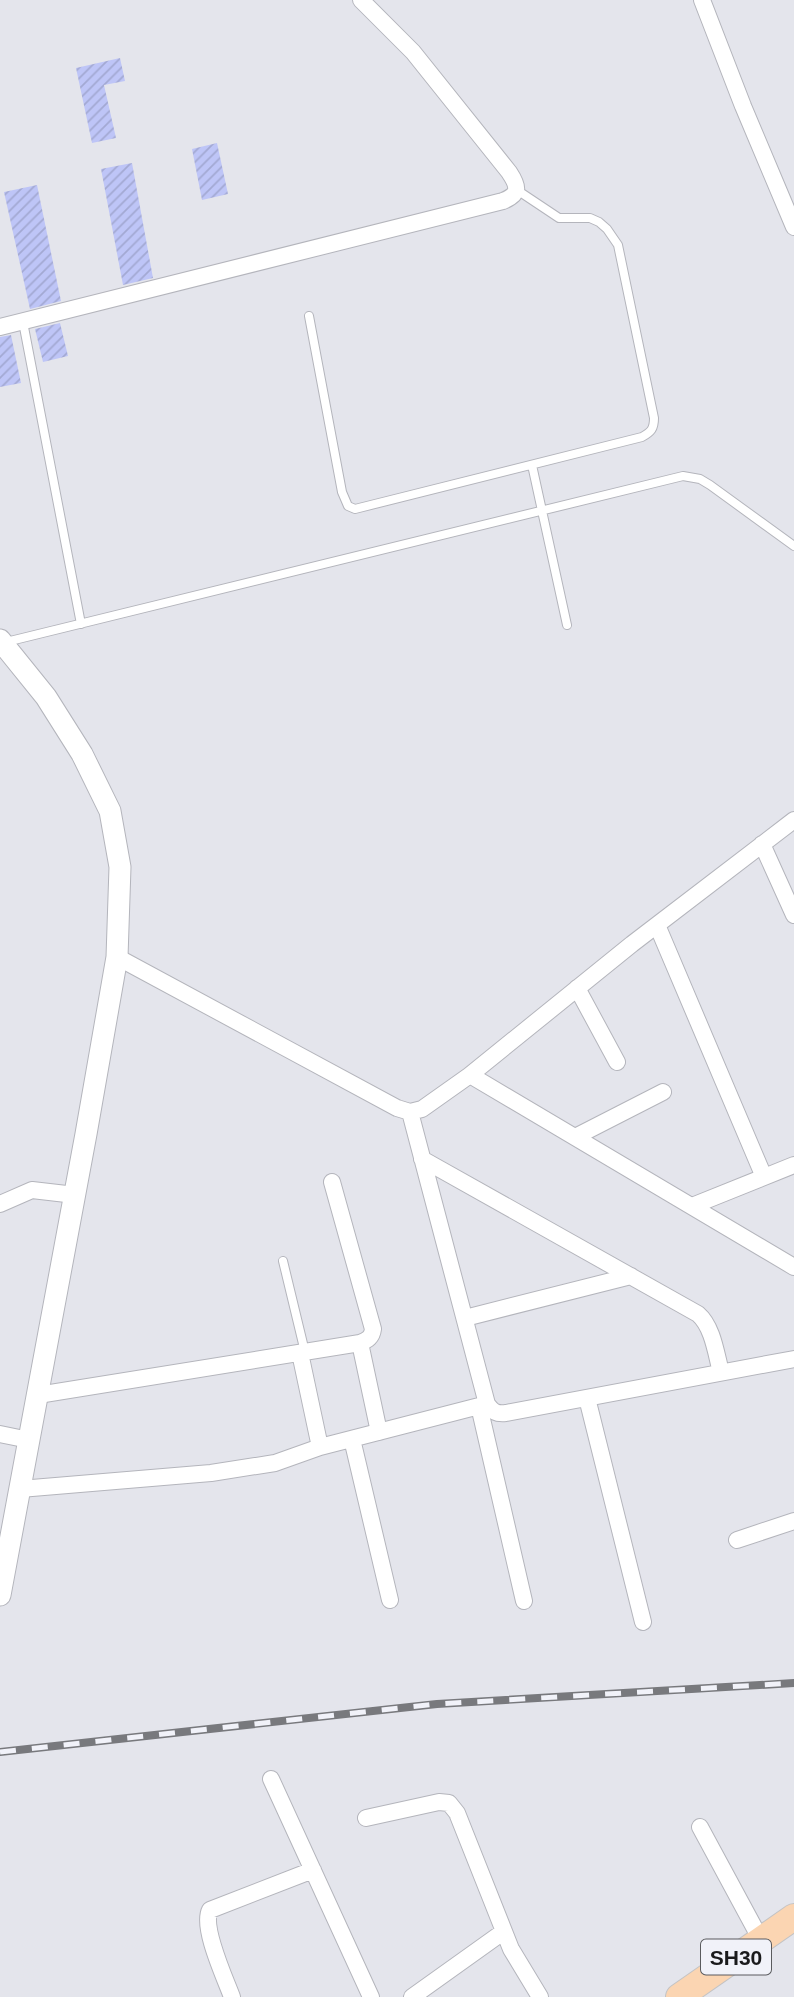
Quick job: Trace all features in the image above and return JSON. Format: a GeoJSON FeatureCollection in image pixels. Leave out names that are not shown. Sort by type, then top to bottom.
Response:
{"type":"FeatureCollection","features":[{"type":"Feature","properties":{"kind":"main road","name":"SH30"},"geometry":{"type":"LineString","coordinates":[[678,1997],[794,1917]]}},
{"type":"Feature","properties":{"kind":"street"},"geometry":{"type":"LineString","coordinates":[[0,327],[513,197],[517,190],[509,173],[413,52],[360,0]]}},
{"type":"Feature","properties":{"kind":"street"},"geometry":{"type":"LineString","coordinates":[[702,0],[794,228]]}},
{"type":"Feature","properties":{"kind":"street"},"geometry":{"type":"LineString","coordinates":[[0,1595],[117,957],[120,867],[110,811],[82,754],[46,697],[1,642]]}},
{"type":"Feature","properties":{"kind":"street"},"geometry":{"type":"LineString","coordinates":[[117,957],[397,1108],[410,1112],[422,1109],[470,1075],[657,925],[794,820]]}},
{"type":"Feature","properties":{"kind":"street"},"geometry":{"type":"LineString","coordinates":[[762,844],[794,915]]}},
{"type":"Feature","properties":{"kind":"street"},"geometry":{"type":"LineString","coordinates":[[657,925],[764,1177]]}},
{"type":"Feature","properties":{"kind":"street"},"geometry":{"type":"LineString","coordinates":[[578,988],[617,1062]]}},
{"type":"Feature","properties":{"kind":"street"},"geometry":{"type":"LineString","coordinates":[[470,1075],[794,1267]]}},
{"type":"Feature","properties":{"kind":"street"},"geometry":{"type":"LineString","coordinates":[[575,1137],[663,1092]]}},
{"type":"Feature","properties":{"kind":"street"},"geometry":{"type":"LineString","coordinates":[[410,1112],[465,1318],[524,1601]]}},
{"type":"Feature","properties":{"kind":"street"},"geometry":{"type":"LineString","coordinates":[[422,1159],[704,1319],[721,1372]]}},
{"type":"Feature","properties":{"kind":"street"},"geometry":{"type":"LineString","coordinates":[[692,1206],[794,1165]]}},
{"type":"Feature","properties":{"kind":"street"},"geometry":{"type":"LineString","coordinates":[[37,1395],[360,1343],[372,1335],[373,1329],[332,1182]]}},
{"type":"Feature","properties":{"kind":"street"},"geometry":{"type":"LineString","coordinates":[[0,1204],[32,1190],[75,1195]]}},
{"type":"Feature","properties":{"kind":"street"},"geometry":{"type":"LineString","coordinates":[[465,1318],[631,1276]]}},
{"type":"Feature","properties":{"kind":"street"},"geometry":{"type":"LineString","coordinates":[[360,1343],[379,1432]]}},
{"type":"Feature","properties":{"kind":"street"},"geometry":{"type":"LineString","coordinates":[[302,1353],[320,1447]]}},
{"type":"Feature","properties":{"kind":"street"},"geometry":{"type":"LineString","coordinates":[[483,1405],[499,1414],[794,1359]]}},
{"type":"Feature","properties":{"kind":"street"},"geometry":{"type":"LineString","coordinates":[[587,1398],[643,1622]]}},
{"type":"Feature","properties":{"kind":"street"},"geometry":{"type":"LineString","coordinates":[[20,1489],[211,1473],[275,1463],[320,1447],[483,1405]]}},
{"type":"Feature","properties":{"kind":"street"},"geometry":{"type":"LineString","coordinates":[[0,1434],[29,1440]]}},
{"type":"Feature","properties":{"kind":"street"},"geometry":{"type":"LineString","coordinates":[[352,1439],[390,1600]]}},
{"type":"Feature","properties":{"kind":"street"},"geometry":{"type":"LineString","coordinates":[[737,1540],[794,1521]]}},
{"type":"Feature","properties":{"kind":"street"},"geometry":{"type":"LineString","coordinates":[[271,1779],[371,1997]]}},
{"type":"Feature","properties":{"kind":"street"},"geometry":{"type":"LineString","coordinates":[[366,1818],[449,1802],[457,1813],[511,1949],[541,1997]]}},
{"type":"Feature","properties":{"kind":"street"},"geometry":{"type":"LineString","coordinates":[[699,1827],[761,1940]]}},
{"type":"Feature","properties":{"kind":"street"},"geometry":{"type":"LineString","coordinates":[[232,1997],[208,1929],[207,1916],[210,1910],[313,1870]]}},
{"type":"Feature","properties":{"kind":"street"},"geometry":{"type":"LineString","coordinates":[[412,1997],[503,1932]]}},
{"type":"Feature","properties":{"kind":"lane"},"geometry":{"type":"LineString","coordinates":[[309,316],[342,492],[348,506],[355,509],[642,438],[654,428],[654,418],[618,246],[599,222],[590,218],[559,218],[517,190]]}},
{"type":"Feature","properties":{"kind":"lane"},"geometry":{"type":"LineString","coordinates":[[23,322],[81,624]]}},
{"type":"Feature","properties":{"kind":"lane"},"geometry":{"type":"LineString","coordinates":[[532,465],[567,625]]}},
{"type":"Feature","properties":{"kind":"lane"},"geometry":{"type":"LineString","coordinates":[[1,642],[683,476],[701,479],[794,546]]}},
{"type":"Feature","properties":{"kind":"lane"},"geometry":{"type":"LineString","coordinates":[[283,1261],[302,1353]]}},
{"type":"Feature","properties":{"kind":"building"},"geometry":{"type":"Polygon","coordinates":[[[120,58],[125,81],[104,85],[116,138],[92,143],[76,68],[120,58]]]}},
{"type":"Feature","properties":{"kind":"building"},"geometry":{"type":"Polygon","coordinates":[[[217,143],[228,194],[202,200],[192,149],[217,143]]]}},
{"type":"Feature","properties":{"kind":"building"},"geometry":{"type":"Polygon","coordinates":[[[132,163],[153,278],[123,285],[101,169],[132,163]]]}},
{"type":"Feature","properties":{"kind":"building"},"geometry":{"type":"Polygon","coordinates":[[[37,185],[61,301],[30,309],[4,192],[37,185]]]}},
{"type":"Feature","properties":{"kind":"building"},"geometry":{"type":"Polygon","coordinates":[[[60,323],[68,356],[43,362],[35,329],[60,323]]]}},
{"type":"Feature","properties":{"kind":"building"},"geometry":{"type":"Polygon","coordinates":[[[11,335],[21,383],[0,387],[0,337],[11,335]]]}},
{"type":"Feature","properties":{"kind":"railway"},"geometry":{"type":"LineString","coordinates":[[0,1752],[437,1704],[794,1683]]}}]}
